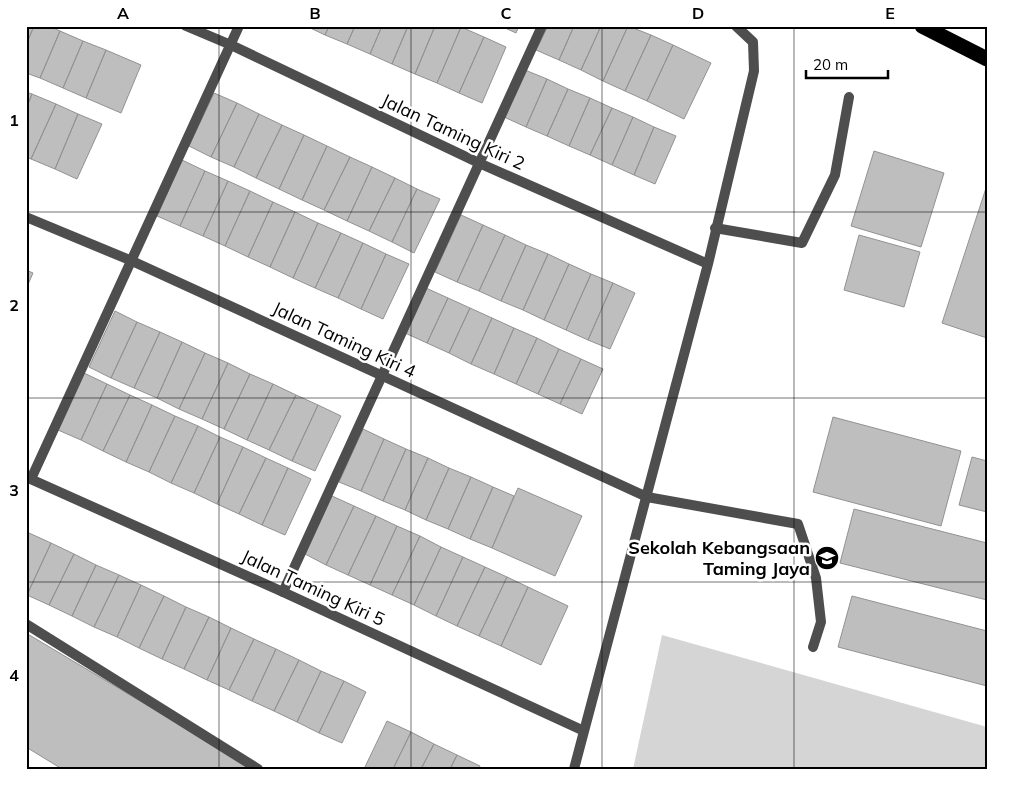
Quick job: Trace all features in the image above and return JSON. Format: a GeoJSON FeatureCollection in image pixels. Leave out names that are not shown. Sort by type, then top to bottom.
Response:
{"type":"FeatureCollection","features":[{"type":"Feature","properties":{"kind":"highway"},"geometry":{"type":"LineString","coordinates":[[922,26],[987,59]]}},
{"type":"Feature","properties":{"kind":"street","name":"Jalan Taming Kiri 2"},"geometry":{"type":"LineString","coordinates":[[186,26],[480,163],[708,264]]}},
{"type":"Feature","properties":{"kind":"street"},"geometry":{"type":"LineString","coordinates":[[28,478],[132,261],[239,26]]}},
{"type":"Feature","properties":{"kind":"street"},"geometry":{"type":"LineString","coordinates":[[283,592],[542,26]]}},
{"type":"Feature","properties":{"kind":"street"},"geometry":{"type":"LineString","coordinates":[[574,769],[708,264],[715,228],[754,71],[753,42],[736,26]]}},
{"type":"Feature","properties":{"kind":"street"},"geometry":{"type":"LineString","coordinates":[[715,228],[802,243],[835,175],[849,97]]}},
{"type":"Feature","properties":{"kind":"street","name":"Jalan Taming Kiri 4"},"geometry":{"type":"LineString","coordinates":[[26,217],[132,261],[647,497],[798,524],[816,578],[821,622],[813,647]]}},
{"type":"Feature","properties":{"kind":"street","name":"Jalan Taming Kiri 5"},"geometry":{"type":"LineString","coordinates":[[28,478],[283,592],[584,731]]}},
{"type":"Feature","properties":{"kind":"street"},"geometry":{"type":"LineString","coordinates":[[26,624],[258,769]]}},
{"type":"Feature","properties":{"kind":"shaded area"},"geometry":{"type":"Polygon","coordinates":[[[662,635],[987,727],[987,769],[633,769],[662,635]]]}},
{"type":"Feature","properties":{"kind":"building"},"geometry":{"type":"Polygon","coordinates":[[[26,26],[34,26],[26,45],[26,26]]]}},
{"type":"Feature","properties":{"kind":"building"},"geometry":{"type":"Polygon","coordinates":[[[34,26],[49,26],[60,31],[40,78],[26,73],[26,45],[34,26]]]}},
{"type":"Feature","properties":{"kind":"building"},"geometry":{"type":"Polygon","coordinates":[[[306,26],[329,26],[325,35],[306,26]]]}},
{"type":"Feature","properties":{"kind":"building"},"geometry":{"type":"Polygon","coordinates":[[[329,26],[355,26],[347,44],[325,35],[329,26]]]}},
{"type":"Feature","properties":{"kind":"building"},"geometry":{"type":"Polygon","coordinates":[[[355,26],[382,26],[370,54],[347,44],[355,26]]]}},
{"type":"Feature","properties":{"kind":"building"},"geometry":{"type":"Polygon","coordinates":[[[382,26],[408,26],[392,64],[370,54],[382,26]]]}},
{"type":"Feature","properties":{"kind":"building"},"geometry":{"type":"Polygon","coordinates":[[[408,26],[435,26],[415,74],[392,64],[408,26]]]}},
{"type":"Feature","properties":{"kind":"building"},"geometry":{"type":"Polygon","coordinates":[[[435,26],[461,27],[437,83],[415,74],[435,26]]]}},
{"type":"Feature","properties":{"kind":"building"},"geometry":{"type":"Polygon","coordinates":[[[501,26],[519,26],[516,33],[501,26]]]}},
{"type":"Feature","properties":{"kind":"building"},"geometry":{"type":"Polygon","coordinates":[[[548,26],[574,26],[559,60],[536,50],[548,26]]]}},
{"type":"Feature","properties":{"kind":"building"},"geometry":{"type":"Polygon","coordinates":[[[574,26],[601,26],[581,70],[559,60],[574,26]]]}},
{"type":"Feature","properties":{"kind":"building"},"geometry":{"type":"Polygon","coordinates":[[[601,26],[628,26],[603,81],[581,70],[601,26]]]}},
{"type":"Feature","properties":{"kind":"building"},"geometry":{"type":"Polygon","coordinates":[[[628,26],[651,35],[625,91],[603,81],[628,26]]]}},
{"type":"Feature","properties":{"kind":"building"},"geometry":{"type":"Polygon","coordinates":[[[461,27],[484,37],[459,93],[437,83],[461,27]]]}},
{"type":"Feature","properties":{"kind":"building"},"geometry":{"type":"Polygon","coordinates":[[[60,31],[83,41],[63,88],[40,78],[60,31]]]}},
{"type":"Feature","properties":{"kind":"building"},"geometry":{"type":"Polygon","coordinates":[[[651,35],[673,45],[647,101],[625,91],[651,35]]]}},
{"type":"Feature","properties":{"kind":"building"},"geometry":{"type":"Polygon","coordinates":[[[484,37],[506,47],[482,103],[459,93],[484,37]]]}},
{"type":"Feature","properties":{"kind":"building"},"geometry":{"type":"Polygon","coordinates":[[[83,41],[106,50],[86,98],[63,88],[83,41]]]}},
{"type":"Feature","properties":{"kind":"building"},"geometry":{"type":"Polygon","coordinates":[[[673,45],[711,63],[684,119],[647,101],[673,45]]]}},
{"type":"Feature","properties":{"kind":"building"},"geometry":{"type":"Polygon","coordinates":[[[106,50],[141,65],[121,113],[86,98],[106,50]]]}},
{"type":"Feature","properties":{"kind":"building"},"geometry":{"type":"Polygon","coordinates":[[[525,70],[547,79],[526,127],[504,117],[525,70]]]}},
{"type":"Feature","properties":{"kind":"building"},"geometry":{"type":"Polygon","coordinates":[[[547,79],[568,89],[547,136],[526,127],[547,79]]]}},
{"type":"Feature","properties":{"kind":"building"},"geometry":{"type":"Polygon","coordinates":[[[568,89],[590,98],[569,146],[547,136],[568,89]]]}},
{"type":"Feature","properties":{"kind":"building"},"geometry":{"type":"Polygon","coordinates":[[[26,92],[32,94],[26,109],[26,92]]]}},
{"type":"Feature","properties":{"kind":"building"},"geometry":{"type":"Polygon","coordinates":[[[214,93],[237,103],[211,157],[189,146],[214,93]]]}},
{"type":"Feature","properties":{"kind":"building"},"geometry":{"type":"Polygon","coordinates":[[[32,94],[56,104],[31,159],[26,157],[26,109],[32,94]]]}},
{"type":"Feature","properties":{"kind":"building"},"geometry":{"type":"Polygon","coordinates":[[[590,98],[612,108],[590,155],[569,146],[590,98]]]}},
{"type":"Feature","properties":{"kind":"building"},"geometry":{"type":"Polygon","coordinates":[[[237,103],[259,114],[234,167],[211,157],[237,103]]]}},
{"type":"Feature","properties":{"kind":"building"},"geometry":{"type":"Polygon","coordinates":[[[56,104],[78,114],[55,169],[31,159],[56,104]]]}},
{"type":"Feature","properties":{"kind":"building"},"geometry":{"type":"Polygon","coordinates":[[[612,108],[633,117],[612,165],[590,155],[612,108]]]}},
{"type":"Feature","properties":{"kind":"building"},"geometry":{"type":"Polygon","coordinates":[[[78,114],[102,124],[77,179],[55,169],[78,114]]]}},
{"type":"Feature","properties":{"kind":"building"},"geometry":{"type":"Polygon","coordinates":[[[259,114],[282,125],[256,178],[234,167],[259,114]]]}},
{"type":"Feature","properties":{"kind":"building"},"geometry":{"type":"Polygon","coordinates":[[[633,117],[654,127],[634,175],[612,165],[633,117]]]}},
{"type":"Feature","properties":{"kind":"building"},"geometry":{"type":"Polygon","coordinates":[[[282,125],[304,135],[279,189],[256,178],[282,125]]]}},
{"type":"Feature","properties":{"kind":"building"},"geometry":{"type":"Polygon","coordinates":[[[654,127],[676,136],[655,184],[634,175],[654,127]]]}},
{"type":"Feature","properties":{"kind":"building"},"geometry":{"type":"Polygon","coordinates":[[[304,135],[327,146],[302,200],[279,189],[304,135]]]}},
{"type":"Feature","properties":{"kind":"building"},"geometry":{"type":"Polygon","coordinates":[[[327,146],[350,157],[324,210],[302,200],[327,146]]]}},
{"type":"Feature","properties":{"kind":"building"},"geometry":{"type":"Polygon","coordinates":[[[874,151],[944,173],[921,247],[851,226],[874,151]]]}},
{"type":"Feature","properties":{"kind":"building"},"geometry":{"type":"Polygon","coordinates":[[[350,157],[372,167],[347,221],[324,210],[350,157]]]}},
{"type":"Feature","properties":{"kind":"building"},"geometry":{"type":"Polygon","coordinates":[[[182,160],[205,171],[180,226],[157,216],[182,160]]]}},
{"type":"Feature","properties":{"kind":"building"},"geometry":{"type":"Polygon","coordinates":[[[372,167],[395,178],[369,231],[347,221],[372,167]]]}},
{"type":"Feature","properties":{"kind":"building"},"geometry":{"type":"Polygon","coordinates":[[[205,171],[228,181],[203,236],[180,226],[205,171]]]}},
{"type":"Feature","properties":{"kind":"building"},"geometry":{"type":"Polygon","coordinates":[[[395,178],[417,189],[392,242],[369,231],[395,178]]]}},
{"type":"Feature","properties":{"kind":"building"},"geometry":{"type":"Polygon","coordinates":[[[228,181],[250,191],[225,246],[203,236],[228,181]]]}},
{"type":"Feature","properties":{"kind":"building"},"geometry":{"type":"Polygon","coordinates":[[[987,185],[987,338],[942,323],[987,185]]]}},
{"type":"Feature","properties":{"kind":"building"},"geometry":{"type":"Polygon","coordinates":[[[417,189],[440,199],[414,253],[392,242],[417,189]]]}},
{"type":"Feature","properties":{"kind":"building"},"geometry":{"type":"Polygon","coordinates":[[[250,191],[273,202],[248,257],[225,246],[250,191]]]}},
{"type":"Feature","properties":{"kind":"building"},"geometry":{"type":"Polygon","coordinates":[[[273,202],[295,212],[270,267],[248,257],[273,202]]]}},
{"type":"Feature","properties":{"kind":"building"},"geometry":{"type":"Polygon","coordinates":[[[295,212],[318,223],[293,278],[270,267],[295,212]]]}},
{"type":"Feature","properties":{"kind":"building"},"geometry":{"type":"Polygon","coordinates":[[[461,215],[483,225],[457,282],[435,272],[461,215]]]}},
{"type":"Feature","properties":{"kind":"building"},"geometry":{"type":"Polygon","coordinates":[[[318,223],[341,233],[315,288],[293,278],[318,223]]]}},
{"type":"Feature","properties":{"kind":"building"},"geometry":{"type":"Polygon","coordinates":[[[483,225],[505,235],[479,291],[457,282],[483,225]]]}},
{"type":"Feature","properties":{"kind":"building"},"geometry":{"type":"Polygon","coordinates":[[[341,233],[363,243],[338,298],[315,288],[341,233]]]}},
{"type":"Feature","properties":{"kind":"building"},"geometry":{"type":"Polygon","coordinates":[[[505,235],[526,245],[501,301],[479,291],[505,235]]]}},
{"type":"Feature","properties":{"kind":"building"},"geometry":{"type":"Polygon","coordinates":[[[859,235],[920,252],[904,307],[844,290],[859,235]]]}},
{"type":"Feature","properties":{"kind":"building"},"geometry":{"type":"Polygon","coordinates":[[[363,243],[386,254],[361,309],[338,298],[363,243]]]}},
{"type":"Feature","properties":{"kind":"building"},"geometry":{"type":"Polygon","coordinates":[[[526,245],[548,254],[523,310],[501,301],[526,245]]]}},
{"type":"Feature","properties":{"kind":"building"},"geometry":{"type":"Polygon","coordinates":[[[386,254],[409,264],[383,319],[361,309],[386,254]]]}},
{"type":"Feature","properties":{"kind":"building"},"geometry":{"type":"Polygon","coordinates":[[[548,254],[569,264],[544,320],[523,310],[548,254]]]}},
{"type":"Feature","properties":{"kind":"building"},"geometry":{"type":"Polygon","coordinates":[[[569,264],[591,274],[566,330],[544,320],[569,264]]]}},
{"type":"Feature","properties":{"kind":"building"},"geometry":{"type":"Polygon","coordinates":[[[26,270],[33,273],[26,289],[26,270]]]}},
{"type":"Feature","properties":{"kind":"building"},"geometry":{"type":"Polygon","coordinates":[[[591,274],[613,283],[588,340],[566,330],[591,274]]]}},
{"type":"Feature","properties":{"kind":"building"},"geometry":{"type":"Polygon","coordinates":[[[613,283],[635,293],[610,349],[588,340],[613,283]]]}},
{"type":"Feature","properties":{"kind":"building"},"geometry":{"type":"Polygon","coordinates":[[[426,288],[448,298],[427,343],[405,333],[426,288]]]}},
{"type":"Feature","properties":{"kind":"building"},"geometry":{"type":"Polygon","coordinates":[[[448,298],[470,308],[449,353],[427,343],[448,298]]]}},
{"type":"Feature","properties":{"kind":"building"},"geometry":{"type":"Polygon","coordinates":[[[470,308],[492,318],[471,364],[449,353],[470,308]]]}},
{"type":"Feature","properties":{"kind":"building"},"geometry":{"type":"Polygon","coordinates":[[[115,311],[137,322],[111,378],[89,367],[115,311]]]}},
{"type":"Feature","properties":{"kind":"building"},"geometry":{"type":"Polygon","coordinates":[[[492,318],[514,328],[494,374],[471,364],[492,318]]]}},
{"type":"Feature","properties":{"kind":"building"},"geometry":{"type":"Polygon","coordinates":[[[137,322],[160,332],[134,388],[111,378],[137,322]]]}},
{"type":"Feature","properties":{"kind":"building"},"geometry":{"type":"Polygon","coordinates":[[[514,328],[537,338],[516,384],[494,374],[514,328]]]}},
{"type":"Feature","properties":{"kind":"building"},"geometry":{"type":"Polygon","coordinates":[[[160,332],[182,342],[157,398],[134,388],[160,332]]]}},
{"type":"Feature","properties":{"kind":"building"},"geometry":{"type":"Polygon","coordinates":[[[537,338],[559,349],[538,394],[516,384],[537,338]]]}},
{"type":"Feature","properties":{"kind":"building"},"geometry":{"type":"Polygon","coordinates":[[[182,342],[205,353],[179,409],[157,398],[182,342]]]}},
{"type":"Feature","properties":{"kind":"building"},"geometry":{"type":"Polygon","coordinates":[[[559,349],[581,359],[560,404],[538,394],[559,349]]]}},
{"type":"Feature","properties":{"kind":"building"},"geometry":{"type":"Polygon","coordinates":[[[205,353],[228,363],[202,419],[179,409],[205,353]]]}},
{"type":"Feature","properties":{"kind":"building"},"geometry":{"type":"Polygon","coordinates":[[[581,359],[603,369],[582,414],[560,404],[581,359]]]}},
{"type":"Feature","properties":{"kind":"building"},"geometry":{"type":"Polygon","coordinates":[[[228,363],[250,374],[224,429],[202,419],[228,363]]]}},
{"type":"Feature","properties":{"kind":"building"},"geometry":{"type":"Polygon","coordinates":[[[84,373],[107,384],[81,440],[58,430],[84,373]]]}},
{"type":"Feature","properties":{"kind":"building"},"geometry":{"type":"Polygon","coordinates":[[[250,374],[273,384],[247,440],[224,429],[250,374]]]}},
{"type":"Feature","properties":{"kind":"building"},"geometry":{"type":"Polygon","coordinates":[[[107,384],[130,395],[103,451],[81,440],[107,384]]]}},
{"type":"Feature","properties":{"kind":"building"},"geometry":{"type":"Polygon","coordinates":[[[273,384],[296,395],[269,450],[247,440],[273,384]]]}},
{"type":"Feature","properties":{"kind":"building"},"geometry":{"type":"Polygon","coordinates":[[[130,395],[152,405],[126,462],[103,451],[130,395]]]}},
{"type":"Feature","properties":{"kind":"building"},"geometry":{"type":"Polygon","coordinates":[[[296,395],[318,405],[292,461],[269,450],[296,395]]]}},
{"type":"Feature","properties":{"kind":"building"},"geometry":{"type":"Polygon","coordinates":[[[152,405],[175,416],[149,472],[126,462],[152,405]]]}},
{"type":"Feature","properties":{"kind":"building"},"geometry":{"type":"Polygon","coordinates":[[[318,405],[341,416],[315,471],[292,461],[318,405]]]}},
{"type":"Feature","properties":{"kind":"building"},"geometry":{"type":"Polygon","coordinates":[[[175,416],[198,426],[171,483],[149,472],[175,416]]]}},
{"type":"Feature","properties":{"kind":"building"},"geometry":{"type":"Polygon","coordinates":[[[833,417],[961,451],[941,526],[813,492],[833,417]]]}},
{"type":"Feature","properties":{"kind":"building"},"geometry":{"type":"Polygon","coordinates":[[[198,426],[220,437],[194,493],[171,483],[198,426]]]}},
{"type":"Feature","properties":{"kind":"building"},"geometry":{"type":"Polygon","coordinates":[[[363,429],[384,439],[361,491],[339,482],[363,429]]]}},
{"type":"Feature","properties":{"kind":"building"},"geometry":{"type":"Polygon","coordinates":[[[220,437],[243,447],[217,504],[194,493],[220,437]]]}},
{"type":"Feature","properties":{"kind":"building"},"geometry":{"type":"Polygon","coordinates":[[[384,439],[406,449],[383,501],[361,491],[384,439]]]}},
{"type":"Feature","properties":{"kind":"building"},"geometry":{"type":"Polygon","coordinates":[[[243,447],[266,458],[239,514],[217,504],[243,447]]]}},
{"type":"Feature","properties":{"kind":"building"},"geometry":{"type":"Polygon","coordinates":[[[406,449],[428,458],[405,510],[383,501],[406,449]]]}},
{"type":"Feature","properties":{"kind":"building"},"geometry":{"type":"Polygon","coordinates":[[[972,457],[987,461],[987,512],[959,505],[972,457]]]}},
{"type":"Feature","properties":{"kind":"building"},"geometry":{"type":"Polygon","coordinates":[[[266,458],[288,468],[262,525],[239,514],[266,458]]]}},
{"type":"Feature","properties":{"kind":"building"},"geometry":{"type":"Polygon","coordinates":[[[428,458],[449,468],[426,520],[405,510],[428,458]]]}},
{"type":"Feature","properties":{"kind":"building"},"geometry":{"type":"Polygon","coordinates":[[[288,468],[311,479],[285,535],[262,525],[288,468]]]}},
{"type":"Feature","properties":{"kind":"building"},"geometry":{"type":"Polygon","coordinates":[[[449,468],[471,477],[448,529],[426,520],[449,468]]]}},
{"type":"Feature","properties":{"kind":"building"},"geometry":{"type":"Polygon","coordinates":[[[471,477],[493,487],[470,539],[448,529],[471,477]]]}},
{"type":"Feature","properties":{"kind":"building"},"geometry":{"type":"Polygon","coordinates":[[[493,487],[514,496],[492,548],[470,539],[493,487]]]}},
{"type":"Feature","properties":{"kind":"building"},"geometry":{"type":"Polygon","coordinates":[[[518,488],[582,516],[555,576],[492,548],[518,488]]]}},
{"type":"Feature","properties":{"kind":"building"},"geometry":{"type":"Polygon","coordinates":[[[332,496],[354,506],[326,565],[305,554],[332,496]]]}},
{"type":"Feature","properties":{"kind":"building"},"geometry":{"type":"Polygon","coordinates":[[[354,506],[376,516],[348,575],[326,565],[354,506]]]}},
{"type":"Feature","properties":{"kind":"building"},"geometry":{"type":"Polygon","coordinates":[[[854,509],[987,543],[987,600],[840,563],[854,509]]]}},
{"type":"Feature","properties":{"kind":"building"},"geometry":{"type":"Polygon","coordinates":[[[376,516],[397,526],[370,585],[348,575],[376,516]]]}},
{"type":"Feature","properties":{"kind":"building"},"geometry":{"type":"Polygon","coordinates":[[[397,526],[420,536],[392,595],[370,585],[397,526]]]}},
{"type":"Feature","properties":{"kind":"building"},"geometry":{"type":"Polygon","coordinates":[[[29,533],[51,543],[27,595],[26,538],[29,533]]]}},
{"type":"Feature","properties":{"kind":"building"},"geometry":{"type":"Polygon","coordinates":[[[420,536],[441,547],[414,605],[392,595],[420,536]]]}},
{"type":"Feature","properties":{"kind":"building"},"geometry":{"type":"Polygon","coordinates":[[[51,543],[74,554],[49,605],[27,595],[51,543]]]}},
{"type":"Feature","properties":{"kind":"building"},"geometry":{"type":"Polygon","coordinates":[[[441,547],[463,557],[436,616],[414,605],[441,547]]]}},
{"type":"Feature","properties":{"kind":"building"},"geometry":{"type":"Polygon","coordinates":[[[74,554],[96,565],[72,616],[49,605],[74,554]]]}},
{"type":"Feature","properties":{"kind":"building"},"geometry":{"type":"Polygon","coordinates":[[[463,557],[485,567],[457,626],[436,616],[463,557]]]}},
{"type":"Feature","properties":{"kind":"building"},"geometry":{"type":"Polygon","coordinates":[[[96,565],[119,575],[94,627],[72,616],[96,565]]]}},
{"type":"Feature","properties":{"kind":"building"},"geometry":{"type":"Polygon","coordinates":[[[485,567],[507,577],[479,636],[457,626],[485,567]]]}},
{"type":"Feature","properties":{"kind":"building"},"geometry":{"type":"Polygon","coordinates":[[[119,575],[141,585],[117,637],[94,627],[119,575]]]}},
{"type":"Feature","properties":{"kind":"building"},"geometry":{"type":"Polygon","coordinates":[[[507,577],[528,587],[501,646],[479,636],[507,577]]]}},
{"type":"Feature","properties":{"kind":"building"},"geometry":{"type":"Polygon","coordinates":[[[141,585],[164,596],[139,648],[117,637],[141,585]]]}},
{"type":"Feature","properties":{"kind":"building"},"geometry":{"type":"Polygon","coordinates":[[[528,587],[568,606],[541,665],[501,646],[528,587]]]}},
{"type":"Feature","properties":{"kind":"building"},"geometry":{"type":"Polygon","coordinates":[[[164,596],[186,607],[162,659],[139,648],[164,596]]]}},
{"type":"Feature","properties":{"kind":"building"},"geometry":{"type":"Polygon","coordinates":[[[852,596],[987,631],[987,686],[838,647],[852,596]]]}},
{"type":"Feature","properties":{"kind":"building"},"geometry":{"type":"Polygon","coordinates":[[[186,607],[209,617],[184,669],[162,659],[186,607]]]}},
{"type":"Feature","properties":{"kind":"building"},"geometry":{"type":"Polygon","coordinates":[[[209,617],[231,628],[207,680],[184,669],[209,617]]]}},
{"type":"Feature","properties":{"kind":"building"},"geometry":{"type":"Polygon","coordinates":[[[231,628],[254,639],[229,690],[207,680],[231,628]]]}},
{"type":"Feature","properties":{"kind":"building"},"geometry":{"type":"Polygon","coordinates":[[[26,633],[254,769],[62,769],[26,747],[26,633]]]}},
{"type":"Feature","properties":{"kind":"building"},"geometry":{"type":"Polygon","coordinates":[[[254,639],[276,649],[252,701],[229,690],[254,639]]]}},
{"type":"Feature","properties":{"kind":"building"},"geometry":{"type":"Polygon","coordinates":[[[276,649],[299,660],[274,711],[252,701],[276,649]]]}},
{"type":"Feature","properties":{"kind":"building"},"geometry":{"type":"Polygon","coordinates":[[[299,660],[321,671],[297,722],[274,711],[299,660]]]}},
{"type":"Feature","properties":{"kind":"building"},"geometry":{"type":"Polygon","coordinates":[[[321,671],[344,681],[319,733],[297,722],[321,671]]]}},
{"type":"Feature","properties":{"kind":"building"},"geometry":{"type":"Polygon","coordinates":[[[344,681],[366,692],[342,743],[319,733],[344,681]]]}},
{"type":"Feature","properties":{"kind":"building"},"geometry":{"type":"Polygon","coordinates":[[[387,721],[411,732],[393,769],[364,769],[387,721]]]}},
{"type":"Feature","properties":{"kind":"building"},"geometry":{"type":"Polygon","coordinates":[[[411,732],[434,744],[421,769],[393,769],[411,732]]]}},
{"type":"Feature","properties":{"kind":"building"},"geometry":{"type":"Polygon","coordinates":[[[434,744],[457,755],[450,769],[421,769],[434,744]]]}},
{"type":"Feature","properties":{"kind":"building"},"geometry":{"type":"Polygon","coordinates":[[[457,755],[480,766],[479,769],[450,769],[457,755]]]}},
{"type":"Feature","properties":{"kind":"place","name":"Sekolah Kebangsaan Taming Jaya"},"geometry":{"type":"Point","coordinates":[827,558]}}]}
